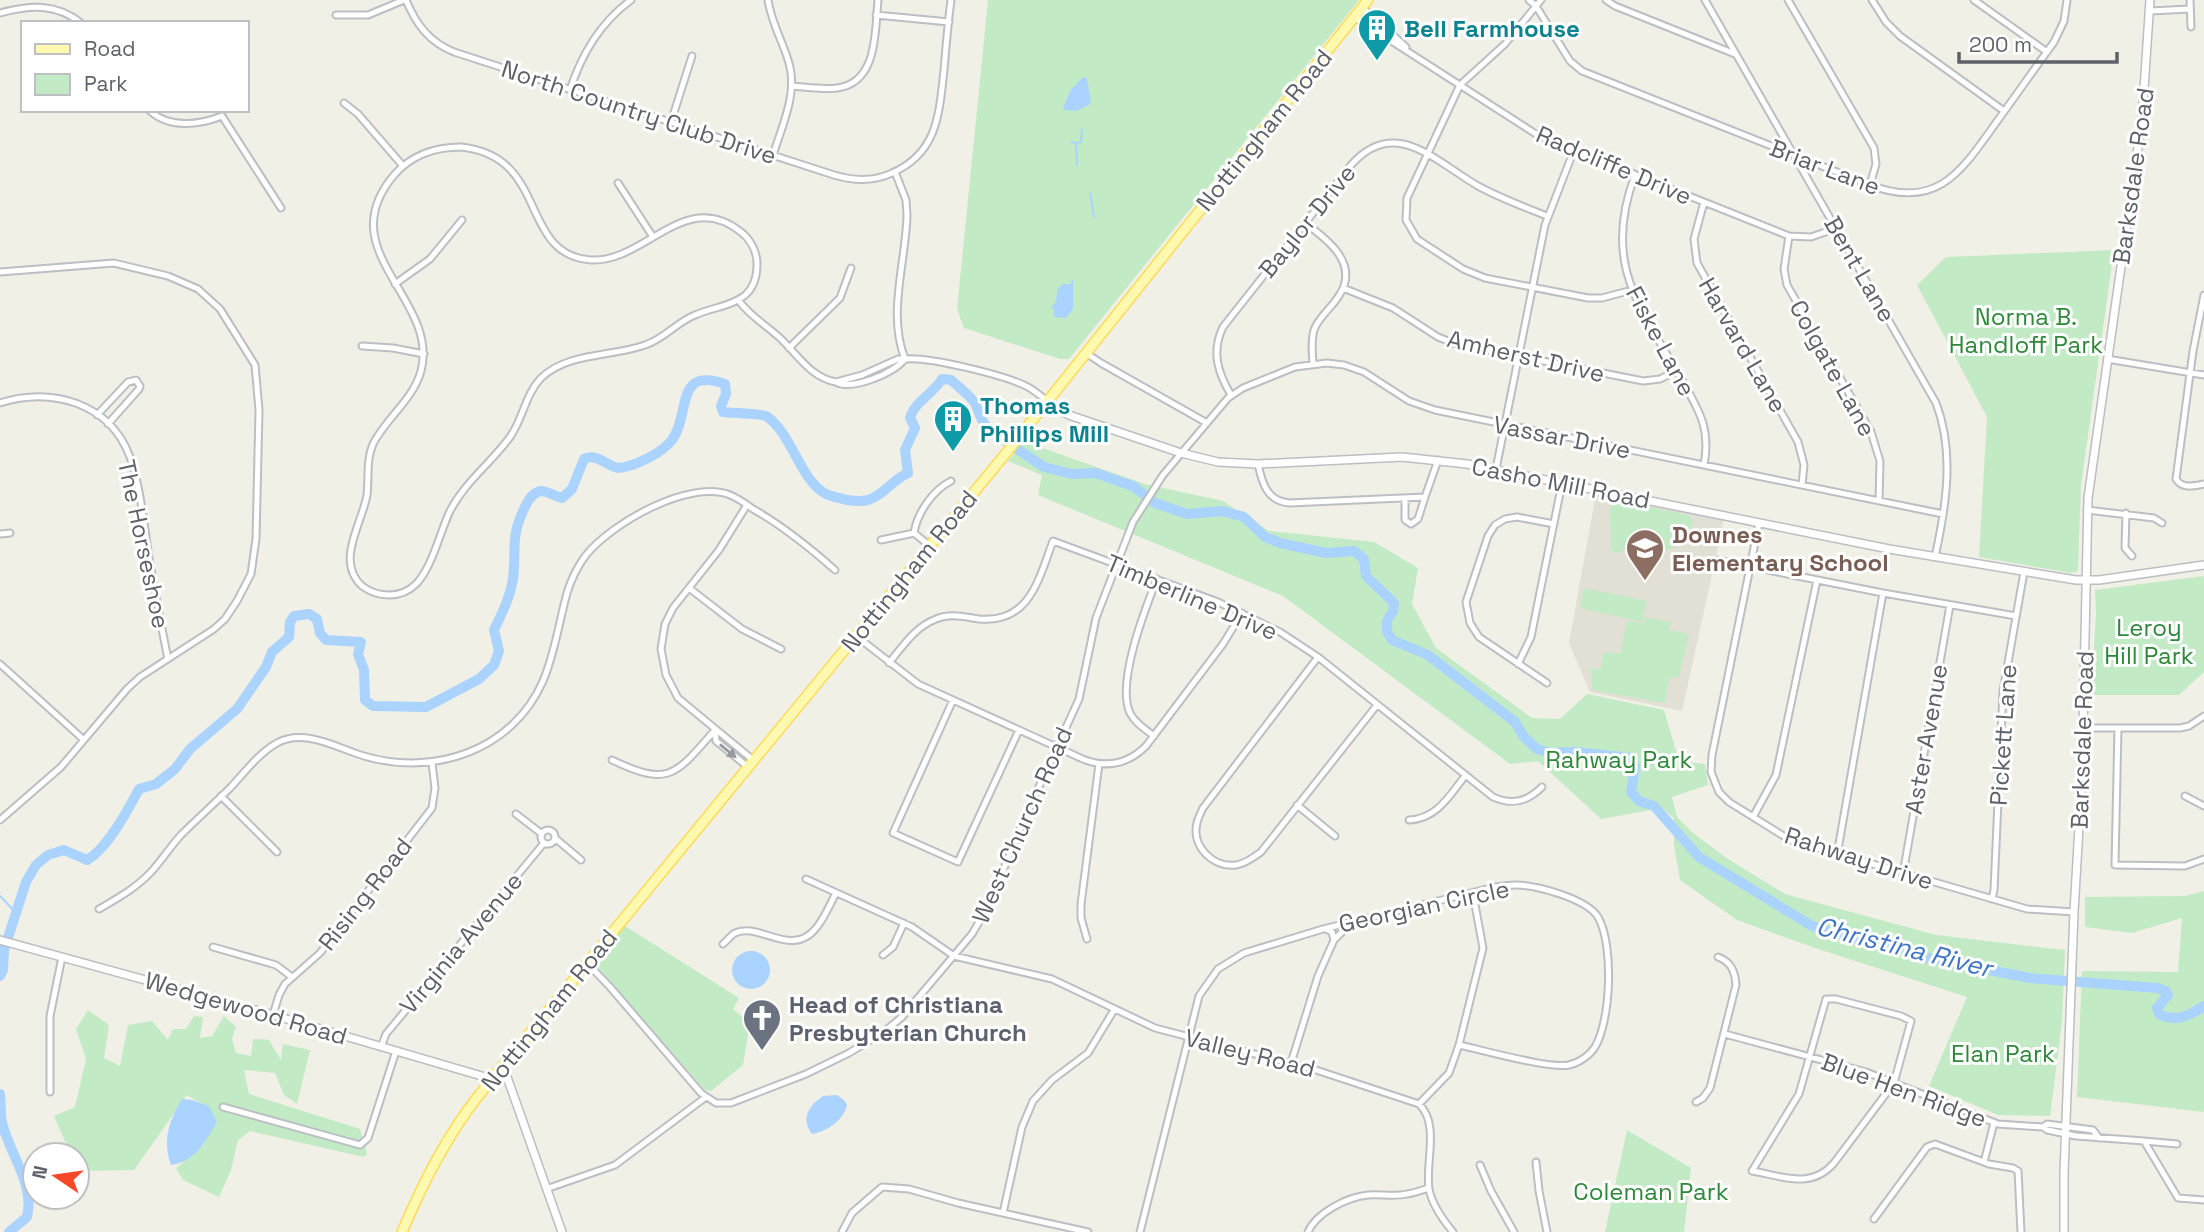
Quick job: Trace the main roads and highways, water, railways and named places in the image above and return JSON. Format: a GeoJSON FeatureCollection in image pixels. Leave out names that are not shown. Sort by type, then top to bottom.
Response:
{"type":"FeatureCollection","features":[{"type":"Feature","properties":{"kind":"main road","name":"Nottingham Road"},"geometry":{"type":"LineString","coordinates":[[402,1232],[424,1182],[447,1140],[499,1070],[1007,452],[1365,4]]}},
{"type":"Feature","properties":{"kind":"water"},"geometry":{"type":"Polygon","coordinates":[[[1083,77],[1087,78],[1091,104],[1076,111],[1064,110],[1070,91],[1083,77]]]}},
{"type":"Feature","properties":{"kind":"water"},"geometry":{"type":"Polygon","coordinates":[[[1073,279],[1073,309],[1066,318],[1054,317],[1054,309],[1051,308],[1056,301],[1058,288],[1063,284],[1070,284],[1073,279]]]}},
{"type":"Feature","properties":{"kind":"water"},"geometry":{"type":"Polygon","coordinates":[[[751,951],[764,957],[770,970],[764,983],[751,989],[738,983],[732,970],[738,957],[751,951]]]}},
{"type":"Feature","properties":{"kind":"water"},"geometry":{"type":"Polygon","coordinates":[[[837,1095],[847,1105],[842,1116],[823,1131],[812,1134],[807,1123],[810,1108],[823,1096],[837,1095]]]}},
{"type":"Feature","properties":{"kind":"water"},"geometry":{"type":"Polygon","coordinates":[[[182,1099],[209,1106],[217,1122],[193,1155],[171,1165],[167,1147],[168,1131],[182,1099]]]}},
{"type":"Feature","properties":{"kind":"waterway"},"geometry":{"type":"LineString","coordinates":[[1077,143],[1081,142],[1082,129]]}},
{"type":"Feature","properties":{"kind":"waterway"},"geometry":{"type":"LineString","coordinates":[[1071,142],[1075,143]]}},
{"type":"Feature","properties":{"kind":"waterway"},"geometry":{"type":"LineString","coordinates":[[1076,143],[1077,165]]}},
{"type":"Feature","properties":{"kind":"waterway"},"geometry":{"type":"LineString","coordinates":[[1090,193],[1094,217]]}},
{"type":"Feature","properties":{"kind":"waterway","name":"Christina River"},"geometry":{"type":"LineString","coordinates":[[0,976],[4,950],[26,882],[36,865],[48,855],[64,850],[87,860],[95,855],[116,828],[139,789],[156,784],[175,769],[190,749],[237,709],[266,667],[272,652],[289,637],[290,622],[294,616],[309,614],[317,619],[320,633],[326,640],[361,642],[358,654],[364,670],[365,700],[373,706],[426,707],[479,679],[494,665],[499,651],[494,630],[512,586],[517,526],[532,496],[541,491],[562,498],[572,489],[584,459],[597,458],[618,468],[639,462],[662,450],[678,429],[686,396],[698,382],[709,380],[725,384],[726,394],[721,406],[723,412],[766,416],[783,433],[809,478],[826,494],[860,501],[873,498],[908,473],[905,450],[915,428],[910,418],[912,412],[942,379],[951,380],[968,395],[989,430],[1044,467],[1072,474],[1095,473],[1133,486],[1155,503],[1187,514],[1222,511],[1244,517],[1265,537],[1280,543],[1326,553],[1354,551],[1364,559],[1366,576],[1394,603],[1387,621],[1387,631],[1392,640],[1428,655],[1515,722],[1524,737],[1537,749],[1551,753],[1575,752],[1630,758],[1635,766],[1631,792],[1639,801],[1654,806],[1699,857],[1812,926],[1871,943],[1900,946],[1922,957],[2030,978],[2157,988],[2166,991],[2168,995],[2157,1008],[2159,1014],[2165,1017],[2187,1015],[2204,1006]]}},
{"type":"Feature","properties":{"kind":"waterway"},"geometry":{"type":"LineString","coordinates":[[0,896],[16,913]]}},
{"type":"Feature","properties":{"kind":"waterway","name":"Christina River"},"geometry":{"type":"LineString","coordinates":[[0,1094],[5,1134],[24,1180],[29,1204],[27,1217],[9,1232]]}},
{"type":"Feature","properties":{"kind":"place","name":"Bell Farmhouse"},"geometry":{"type":"Point","coordinates":[1377,62]}},
{"type":"Feature","properties":{"kind":"place","name":"Thomas Phillips Mill"},"geometry":{"type":"Point","coordinates":[953,453]}},
{"type":"Feature","properties":{"kind":"place","name":"Downes Elementary School"},"geometry":{"type":"Point","coordinates":[1645,582]}},
{"type":"Feature","properties":{"kind":"place","name":"Head of Christiana Presbyterian Church"},"geometry":{"type":"Point","coordinates":[762,1052]}},
{"type":"Feature","properties":{"kind":"park label","name":"Norma B. Handloff Park"},"geometry":{"type":"Point","coordinates":[2026,330]}},
{"type":"Feature","properties":{"kind":"park label","name":"Leroy Hill Park"},"geometry":{"type":"Point","coordinates":[2149,641]}},
{"type":"Feature","properties":{"kind":"park label","name":"Rahway Park"},"geometry":{"type":"Point","coordinates":[1619,759]}},
{"type":"Feature","properties":{"kind":"park label","name":"Elan Park"},"geometry":{"type":"Point","coordinates":[2003,1053]}},
{"type":"Feature","properties":{"kind":"park label","name":"Coleman Park"},"geometry":{"type":"Point","coordinates":[1651,1191]}}]}
